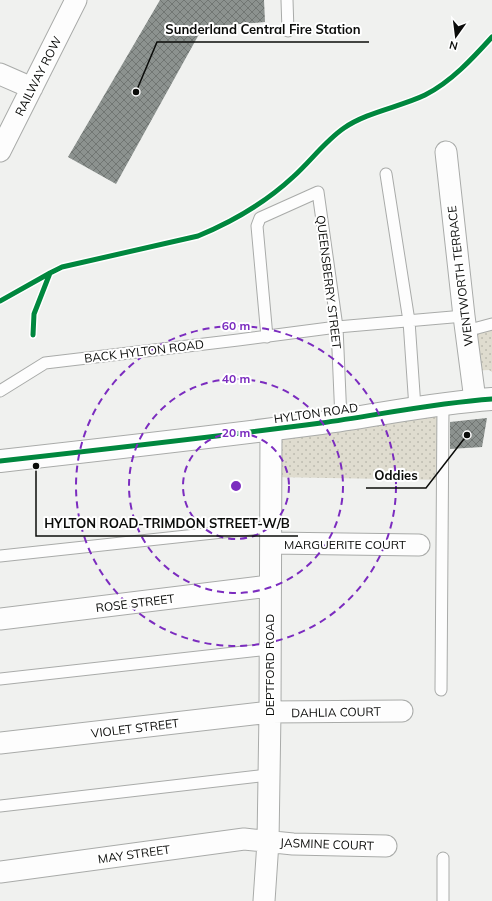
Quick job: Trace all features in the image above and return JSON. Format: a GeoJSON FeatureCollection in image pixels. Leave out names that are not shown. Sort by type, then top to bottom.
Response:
{"type":"FeatureCollection","features":[{"type":"Feature","properties":{"kind":"street","name":"RAILWAY ROW"},"geometry":{"type":"LineString","coordinates":[[0,151],[76,0]]}},
{"type":"Feature","properties":{"kind":"street"},"geometry":{"type":"LineString","coordinates":[[0,74],[32,88]]}},
{"type":"Feature","properties":{"kind":"street","name":"WENTWORTH TERRACE"},"geometry":{"type":"LineString","coordinates":[[446,152],[465,323],[483,400]]}},
{"type":"Feature","properties":{"kind":"street","name":"HYLTON ROAD"},"geometry":{"type":"LineString","coordinates":[[0,462],[271,430],[414,408],[483,400]]}},
{"type":"Feature","properties":{"kind":"street","name":"DEPTFORD ROAD"},"geometry":{"type":"LineString","coordinates":[[264,901],[268,842],[270,712],[269,586],[271,535],[271,430]]}},
{"type":"Feature","properties":{"kind":"street","name":"MARGUERITE COURT"},"geometry":{"type":"LineString","coordinates":[[271,535],[419,545]]}},
{"type":"Feature","properties":{"kind":"street","name":"ROSE STREET"},"geometry":{"type":"LineString","coordinates":[[0,619],[269,586]]}},
{"type":"Feature","properties":{"kind":"street","name":"DAHLIA COURT"},"geometry":{"type":"LineString","coordinates":[[270,712],[402,711]]}},
{"type":"Feature","properties":{"kind":"street","name":"VIOLET STREET"},"geometry":{"type":"LineString","coordinates":[[0,743],[270,712]]}},
{"type":"Feature","properties":{"kind":"street","name":"MAY STREET"},"geometry":{"type":"LineString","coordinates":[[0,872],[244,839],[268,842]]}},
{"type":"Feature","properties":{"kind":"street","name":"JASMINE COURT"},"geometry":{"type":"LineString","coordinates":[[268,842],[386,846]]}},
{"type":"Feature","properties":{"kind":"lane"},"geometry":{"type":"LineString","coordinates":[[287,0],[288,30]]}},
{"type":"Feature","properties":{"kind":"lane"},"geometry":{"type":"LineString","coordinates":[[386,174],[409,321],[414,408]]}},
{"type":"Feature","properties":{"kind":"lane","name":"QUEENSBERRY STREET"},"geometry":{"type":"LineString","coordinates":[[267,337],[257,226],[260,218],[318,192],[337,327],[341,420]]}},
{"type":"Feature","properties":{"kind":"lane","name":"BACK HYLTON ROAD"},"geometry":{"type":"LineString","coordinates":[[0,391],[45,362],[267,337],[337,327],[409,321],[492,324]]}},
{"type":"Feature","properties":{"kind":"lane"},"geometry":{"type":"LineString","coordinates":[[441,690],[443,404]]}},
{"type":"Feature","properties":{"kind":"lane"},"geometry":{"type":"LineString","coordinates":[[0,556],[271,535]]}},
{"type":"Feature","properties":{"kind":"lane"},"geometry":{"type":"LineString","coordinates":[[0,678],[269,649]]}},
{"type":"Feature","properties":{"kind":"lane"},"geometry":{"type":"LineString","coordinates":[[0,806],[268,775]]}},
{"type":"Feature","properties":{"kind":"lane"},"geometry":{"type":"LineString","coordinates":[[443,858],[443,901]]}},
{"type":"Feature","properties":{"kind":"shaded area"},"geometry":{"type":"Polygon","coordinates":[[[492,324],[492,372],[489,370],[471,371],[466,331],[492,324]]]}},
{"type":"Feature","properties":{"kind":"shaded area"},"geometry":{"type":"Polygon","coordinates":[[[443,405],[443,480],[271,477],[271,430],[443,405]]]}},
{"type":"Feature","properties":{"kind":"building"},"geometry":{"type":"Polygon","coordinates":[[[160,0],[264,0],[265,22],[203,27],[116,184],[68,157],[160,0]]]}},
{"type":"Feature","properties":{"kind":"building"},"geometry":{"type":"Polygon","coordinates":[[[487,418],[482,447],[450,449],[450,422],[487,418]]]}},
{"type":"Feature","properties":{"kind":"cycle path"},"geometry":{"type":"LineString","coordinates":[[0,301],[62,267],[198,236],[236,218],[272,195],[283,186],[330,139],[344,128],[353,122],[435,90],[461,69],[492,37]]}},
{"type":"Feature","properties":{"kind":"cycle path"},"geometry":{"type":"LineString","coordinates":[[33,335],[34,314],[50,273]]}},
{"type":"Feature","properties":{"kind":"cycle path"},"geometry":{"type":"LineString","coordinates":[[0,461],[281,428],[428,406],[492,399]]}},
{"type":"Feature","properties":{"kind":"place","name":"Sunderland Central Fire Station"},"geometry":{"type":"Point","coordinates":[136,92]}},
{"type":"Feature","properties":{"kind":"place","name":"Oddies"},"geometry":{"type":"Point","coordinates":[467,435]}},
{"type":"Feature","properties":{"kind":"place","name":"HYLTON ROAD-TRIMDON STREET-W/B"},"geometry":{"type":"Point","coordinates":[36,466]}}]}
